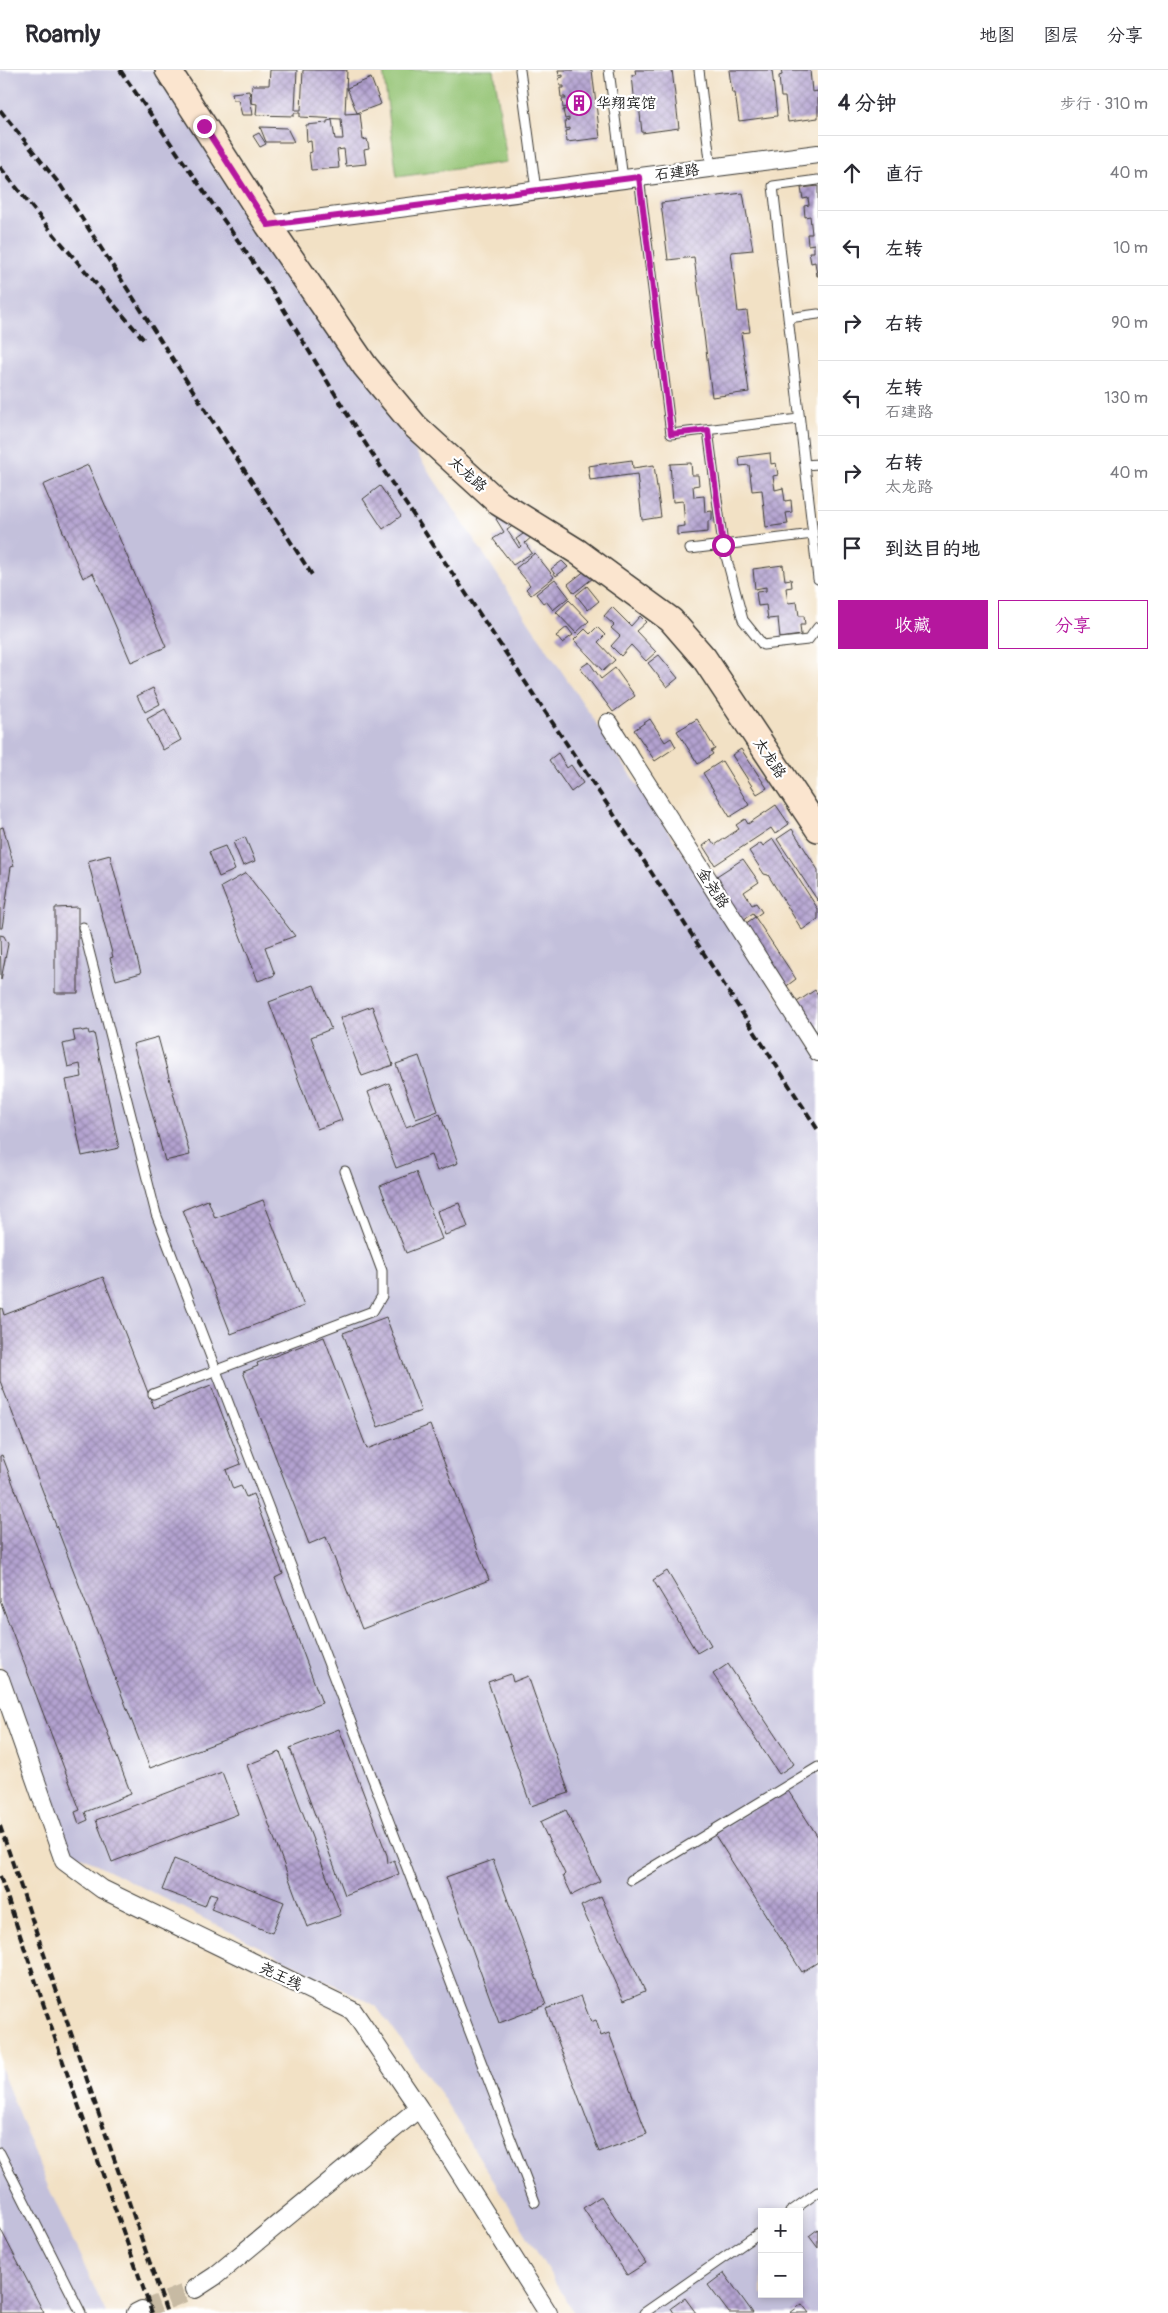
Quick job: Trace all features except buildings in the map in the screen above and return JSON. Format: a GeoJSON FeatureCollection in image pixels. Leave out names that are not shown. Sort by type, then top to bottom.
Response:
{"type":"FeatureCollection","features":[{"type":"Feature","properties":{"kind":"street","name":"太龙路"},"geometry":{"type":"LineString","coordinates":[[168,70],[268,225],[365,366],[415,426],[500,503],[578,552],[671,620],[704,658],[818,829]]}},
{"type":"Feature","properties":{"kind":"street","name":"石建路"},"geometry":{"type":"LineString","coordinates":[[268,225],[818,154]]}},
{"type":"Feature","properties":{"kind":"street","name":"金尧路"},"geometry":{"type":"LineString","coordinates":[[608,723],[818,1052]]}},
{"type":"Feature","properties":{"kind":"street","name":"尧王线"},"geometry":{"type":"LineString","coordinates":[[0,1680],[64,1861],[102,1889],[353,2011],[419,2108],[548,2313]]}},
{"type":"Feature","properties":{"kind":"street"},"geometry":{"type":"LineString","coordinates":[[195,2289],[215,2276],[419,2108]]}},
{"type":"Feature","properties":{"kind":"lane"},"geometry":{"type":"LineString","coordinates":[[520,70],[536,190]]}},
{"type":"Feature","properties":{"kind":"lane"},"geometry":{"type":"LineString","coordinates":[[609,70],[631,178],[671,434],[799,419]]}},
{"type":"Feature","properties":{"kind":"lane"},"geometry":{"type":"LineString","coordinates":[[699,70],[711,168]]}},
{"type":"Feature","properties":{"kind":"lane"},"geometry":{"type":"LineString","coordinates":[[818,180],[772,186],[818,579]]}},
{"type":"Feature","properties":{"kind":"lane"},"geometry":{"type":"LineString","coordinates":[[788,318],[818,314]]}},
{"type":"Feature","properties":{"kind":"lane"},"geometry":{"type":"LineString","coordinates":[[708,430],[723,545],[743,620],[763,645],[808,640],[818,627]]}},
{"type":"Feature","properties":{"kind":"lane"},"geometry":{"type":"LineString","coordinates":[[805,466],[818,464]]}},
{"type":"Feature","properties":{"kind":"lane"},"geometry":{"type":"LineString","coordinates":[[690,549],[812,534]]}},
{"type":"Feature","properties":{"kind":"lane"},"geometry":{"type":"LineString","coordinates":[[83,927],[156,1214],[535,2202]]}},
{"type":"Feature","properties":{"kind":"lane"},"geometry":{"type":"LineString","coordinates":[[152,1394],[373,1310],[382,1296],[382,1271],[345,1171]]}},
{"type":"Feature","properties":{"kind":"lane"},"geometry":{"type":"LineString","coordinates":[[631,1880],[818,1766]]}},
{"type":"Feature","properties":{"kind":"lane"},"geometry":{"type":"LineString","coordinates":[[0,2153],[81,2313]]}},
{"type":"Feature","properties":{"kind":"lane"},"geometry":{"type":"LineString","coordinates":[[796,2208],[818,2192]]}},
{"type":"Feature","properties":{"kind":"lane"},"geometry":{"type":"LineString","coordinates":[[644,2313],[758,2235]]}},
{"type":"Feature","properties":{"kind":"shaded area"},"geometry":{"type":"Polygon","coordinates":[[[0,70],[162,70],[818,1057],[818,2313],[574,2313],[442,2096],[376,2006],[69,1850],[0,1662],[0,70]]]}},
{"type":"Feature","properties":{"kind":"shaded area"},"geometry":{"type":"Polygon","coordinates":[[[0,2067],[47,2184],[106,2313],[0,2313],[0,2067]]]}},
{"type":"Feature","properties":{"kind":"green space"},"geometry":{"type":"Polygon","coordinates":[[[383,70],[494,70],[507,162],[397,177],[383,70]]]}},
{"type":"Feature","properties":{"kind":"tunnel"},"geometry":{"type":"LineString","coordinates":[[142,2310],[195,2289]]}},
{"type":"Feature","properties":{"kind":"railway"},"geometry":{"type":"LineString","coordinates":[[120,70],[270,287],[363,440],[609,807],[818,1130]]}},
{"type":"Feature","properties":{"kind":"railway"},"geometry":{"type":"LineString","coordinates":[[0,110],[61,186],[314,578]]}},
{"type":"Feature","properties":{"kind":"railway"},"geometry":{"type":"LineString","coordinates":[[0,167],[51,231],[145,341]]}},
{"type":"Feature","properties":{"kind":"railway"},"geometry":{"type":"LineString","coordinates":[[0,1826],[167,2313]]}},
{"type":"Feature","properties":{"kind":"railway"},"geometry":{"type":"LineString","coordinates":[[0,1876],[62,2059],[152,2313]]}},
{"type":"Feature","properties":{"kind":"place","name":"华翔宾馆"},"geometry":{"type":"Point","coordinates":[579,103]}},
{"type":"Feature","properties":{"kind":"route"},"geometry":{"type":"LineString","coordinates":[[204,126],[268,225],[639,177],[671,434],[708,430],[723,545]]}}]}
